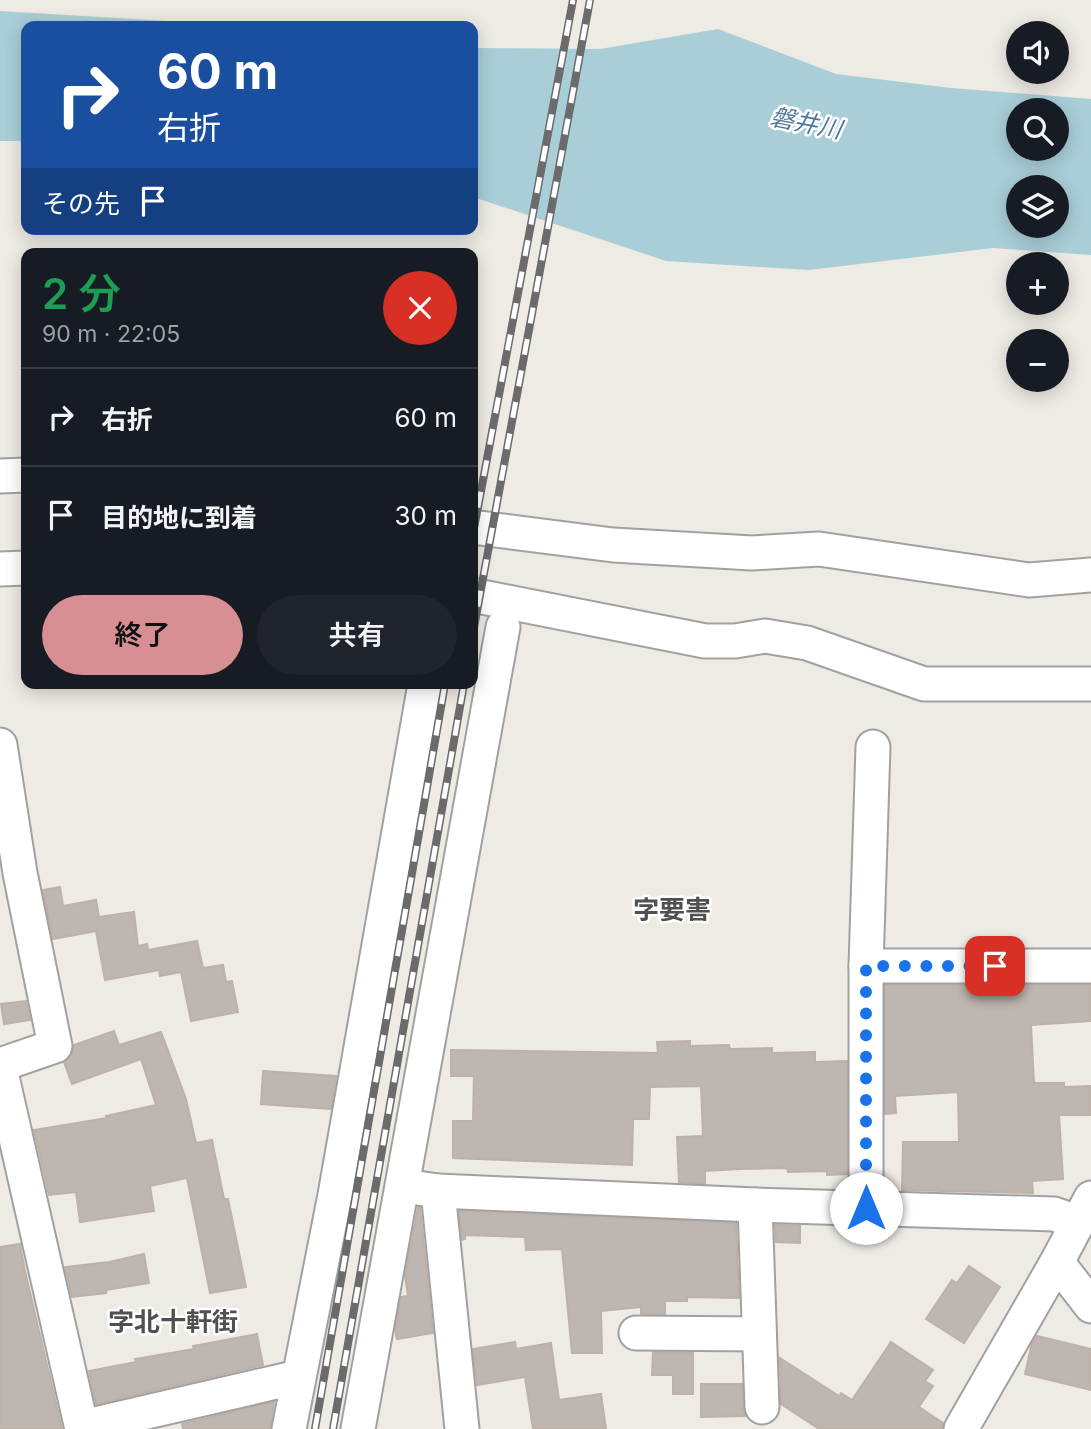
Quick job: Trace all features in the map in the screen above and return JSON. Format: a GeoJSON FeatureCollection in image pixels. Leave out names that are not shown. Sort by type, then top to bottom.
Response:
{"type":"FeatureCollection","features":[{"type":"Feature","properties":{"kind":"street"},"geometry":{"type":"LineString","coordinates":[[0,476],[21,475]]}},
{"type":"Feature","properties":{"kind":"street"},"geometry":{"type":"LineString","coordinates":[[478,528],[613,545],[752,553],[819,549],[1029,580],[1091,575]]}},
{"type":"Feature","properties":{"kind":"street"},"geometry":{"type":"LineString","coordinates":[[0,569],[21,568]]}},
{"type":"Feature","properties":{"kind":"street"},"geometry":{"type":"LineString","coordinates":[[478,596],[705,641],[735,641],[765,636],[807,643],[924,684],[1091,684]]}},
{"type":"Feature","properties":{"kind":"street"},"geometry":{"type":"LineString","coordinates":[[358,1429],[503,627]]}},
{"type":"Feature","properties":{"kind":"street"},"geometry":{"type":"LineString","coordinates":[[289,1429],[335,1195],[424,689]]}},
{"type":"Feature","properties":{"kind":"street"},"geometry":{"type":"LineString","coordinates":[[0,745],[10,875],[55,1046],[0,1066],[82,1428],[298,1377]]}},
{"type":"Feature","properties":{"kind":"street"},"geometry":{"type":"LineString","coordinates":[[866,1208],[866,966],[873,747]]}},
{"type":"Feature","properties":{"kind":"street"},"geometry":{"type":"LineString","coordinates":[[866,966],[1091,966]]}},
{"type":"Feature","properties":{"kind":"street"},"geometry":{"type":"LineString","coordinates":[[404,1186],[438,1191],[755,1205],[1054,1214],[1084,1210]]}},
{"type":"Feature","properties":{"kind":"street"},"geometry":{"type":"LineString","coordinates":[[438,1191],[461,1429]]}},
{"type":"Feature","properties":{"kind":"street"},"geometry":{"type":"LineString","coordinates":[[755,1205],[762,1407]]}},
{"type":"Feature","properties":{"kind":"street"},"geometry":{"type":"LineString","coordinates":[[961,1429],[1084,1210]]}},
{"type":"Feature","properties":{"kind":"street"},"geometry":{"type":"LineString","coordinates":[[1057,1262],[1091,1306]]}},
{"type":"Feature","properties":{"kind":"street"},"geometry":{"type":"LineString","coordinates":[[636,1334],[759,1334]]}},
{"type":"Feature","properties":{"kind":"water"},"geometry":{"type":"Polygon","coordinates":[[[0,11],[167,21],[21,21],[21,141],[0,141],[0,11]]]}},
{"type":"Feature","properties":{"kind":"water","name":"磐井川"},"geometry":{"type":"Polygon","coordinates":[[[718,29],[836,74],[951,88],[1091,99],[1091,255],[993,248],[809,270],[666,261],[478,199],[478,48],[600,49],[718,29]]]}},
{"type":"Feature","properties":{"kind":"building"},"geometry":{"type":"Polygon","coordinates":[[[60,887],[63,906],[96,900],[99,917],[134,912],[138,946],[147,944],[148,950],[197,941],[203,968],[223,965],[226,982],[232,981],[238,1012],[191,1021],[181,972],[160,976],[159,970],[105,980],[96,931],[53,939],[43,890],[60,887]]]}},
{"type":"Feature","properties":{"kind":"building"},"geometry":{"type":"Polygon","coordinates":[[[885,985],[1091,985],[1091,1021],[1031,1025],[1034,1083],[1064,1083],[1064,1087],[1091,1086],[1091,1115],[1059,1115],[1063,1179],[1032,1181],[1033,1193],[902,1190],[903,1142],[959,1142],[958,1092],[895,1096],[896,1113],[885,1114],[885,985]]]}},
{"type":"Feature","properties":{"kind":"building"},"geometry":{"type":"Polygon","coordinates":[[[26,1001],[30,1020],[4,1024],[1,1004],[26,1001]]]}},
{"type":"Feature","properties":{"kind":"building"},"geometry":{"type":"Polygon","coordinates":[[[114,1031],[119,1045],[161,1032],[186,1099],[196,1143],[212,1140],[224,1199],[228,1199],[246,1287],[210,1293],[187,1178],[150,1186],[154,1211],[80,1222],[76,1192],[49,1195],[34,1130],[107,1118],[106,1116],[156,1105],[141,1059],[72,1084],[64,1062],[73,1052],[74,1045],[114,1031]]]}},
{"type":"Feature","properties":{"kind":"building"},"geometry":{"type":"Polygon","coordinates":[[[690,1041],[690,1046],[772,1048],[772,1053],[815,1052],[815,1062],[847,1061],[847,1174],[827,1175],[827,1171],[788,1172],[787,1168],[740,1169],[705,1171],[705,1184],[679,1182],[677,1137],[703,1136],[701,1086],[650,1087],[649,1119],[633,1119],[632,1165],[453,1158],[453,1121],[473,1121],[474,1076],[451,1076],[451,1050],[658,1053],[657,1042],[690,1041]]]}},
{"type":"Feature","properties":{"kind":"building"},"geometry":{"type":"Polygon","coordinates":[[[263,1071],[336,1076],[331,1109],[261,1104],[263,1071]]]}},
{"type":"Feature","properties":{"kind":"building"},"geometry":{"type":"Polygon","coordinates":[[[418,1207],[433,1333],[397,1339],[395,1330],[401,1297],[408,1296],[405,1276],[418,1207]]]}},
{"type":"Feature","properties":{"kind":"building"},"geometry":{"type":"Polygon","coordinates":[[[459,1211],[736,1223],[739,1298],[687,1297],[687,1301],[665,1301],[665,1314],[641,1314],[641,1307],[601,1311],[602,1353],[572,1353],[562,1249],[526,1250],[525,1237],[465,1235],[462,1240],[459,1211]]]}},
{"type":"Feature","properties":{"kind":"building"},"geometry":{"type":"Polygon","coordinates":[[[775,1225],[800,1226],[800,1243],[776,1242],[775,1225]]]}},
{"type":"Feature","properties":{"kind":"building"},"geometry":{"type":"Polygon","coordinates":[[[20,1244],[62,1429],[0,1429],[0,1247],[20,1244]]]}},
{"type":"Feature","properties":{"kind":"building"},"geometry":{"type":"Polygon","coordinates":[[[144,1254],[149,1283],[106,1290],[106,1293],[72,1297],[65,1267],[109,1262],[144,1254]]]}},
{"type":"Feature","properties":{"kind":"building"},"geometry":{"type":"Polygon","coordinates":[[[969,1266],[1000,1287],[964,1343],[926,1319],[952,1280],[957,1283],[969,1266]]]}},
{"type":"Feature","properties":{"kind":"building"},"geometry":{"type":"Polygon","coordinates":[[[257,1334],[263,1365],[96,1404],[89,1371],[257,1334]]]}},
{"type":"Feature","properties":{"kind":"building"},"geometry":{"type":"Polygon","coordinates":[[[1037,1336],[1091,1349],[1091,1390],[1025,1374],[1032,1343],[1037,1336]]]}},
{"type":"Feature","properties":{"kind":"building"},"geometry":{"type":"Polygon","coordinates":[[[515,1342],[516,1349],[551,1343],[559,1400],[601,1394],[606,1429],[533,1429],[525,1377],[477,1385],[473,1349],[515,1342]]]}},
{"type":"Feature","properties":{"kind":"building"},"geometry":{"type":"Polygon","coordinates":[[[891,1342],[933,1370],[925,1381],[933,1386],[919,1407],[943,1423],[942,1429],[819,1429],[781,1404],[780,1358],[839,1396],[841,1393],[852,1400],[891,1342]]]}},
{"type":"Feature","properties":{"kind":"building"},"geometry":{"type":"Polygon","coordinates":[[[653,1352],[693,1353],[693,1394],[673,1394],[673,1375],[652,1375],[653,1352]]]}},
{"type":"Feature","properties":{"kind":"building"},"geometry":{"type":"Polygon","coordinates":[[[701,1384],[742,1384],[745,1416],[701,1417],[701,1384]]]}},
{"type":"Feature","properties":{"kind":"building"},"geometry":{"type":"Polygon","coordinates":[[[274,1402],[270,1429],[183,1429],[182,1424],[274,1402]]]}},
{"type":"Feature","properties":{"kind":"railway"},"geometry":{"type":"LineString","coordinates":[[478,507],[573,0]]}},
{"type":"Feature","properties":{"kind":"railway"},"geometry":{"type":"LineString","coordinates":[[478,606],[590,0]]}},
{"type":"Feature","properties":{"kind":"railway"},"geometry":{"type":"LineString","coordinates":[[315,1429],[444,689]]}},
{"type":"Feature","properties":{"kind":"railway"},"geometry":{"type":"LineString","coordinates":[[333,1429],[463,689]]}},
{"type":"Feature","properties":{"kind":"district","name":"字要害"},"geometry":{"type":"Point","coordinates":[672,909]}},
{"type":"Feature","properties":{"kind":"district","name":"字北十軒街"},"geometry":{"type":"Point","coordinates":[173,1321]}},
{"type":"Feature","properties":{"kind":"route"},"geometry":{"type":"LineString","coordinates":[[866,1208],[866,966],[995,966]]}}]}
